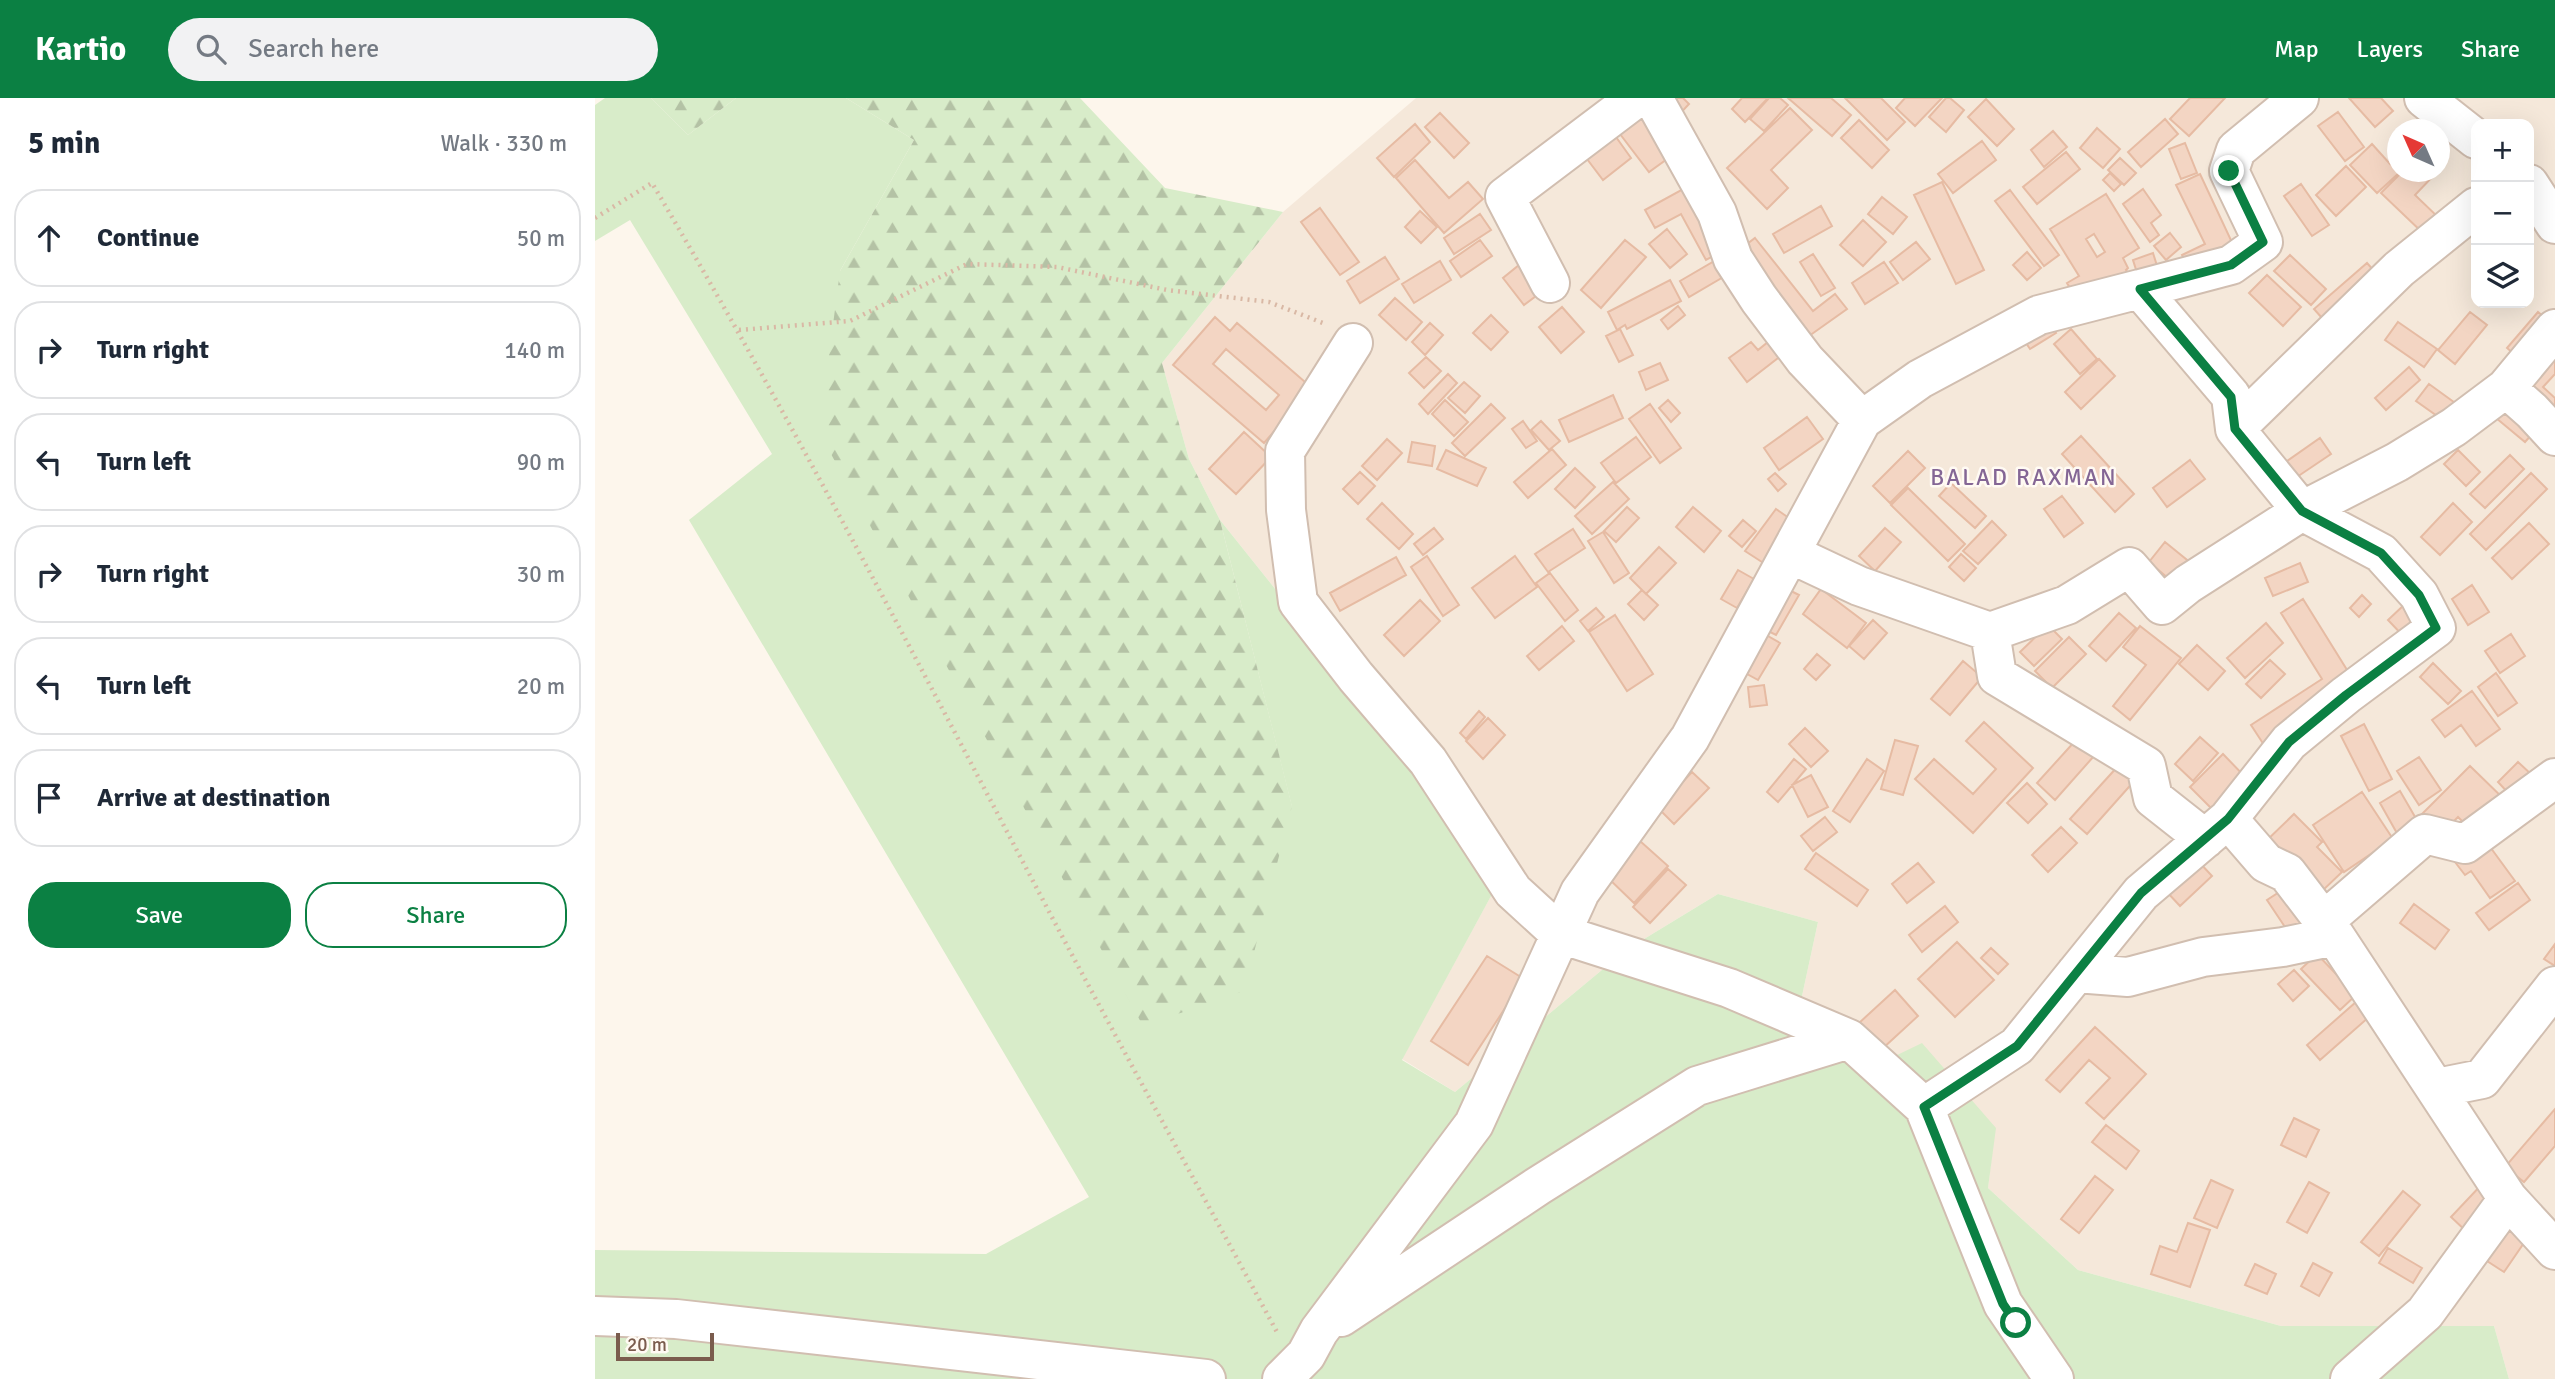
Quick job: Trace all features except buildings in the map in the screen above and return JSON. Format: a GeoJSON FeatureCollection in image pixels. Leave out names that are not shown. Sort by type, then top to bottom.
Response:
{"type":"FeatureCollection","features":[{"type":"Feature","properties":{"kind":"street"},"geometry":{"type":"LineString","coordinates":[[1551,283],[1505,197],[1636,98]]}},
{"type":"Feature","properties":{"kind":"street"},"geometry":{"type":"LineString","coordinates":[[1653,98],[1717,213],[1733,258],[1805,360],[1862,420]]}},
{"type":"Feature","properties":{"kind":"street"},"geometry":{"type":"LineString","coordinates":[[1302,1355],[1473,1124],[1580,892],[1690,738],[1862,420],[1920,379],[2039,315],[2231,265],[2263,242],[2229,171],[2236,150],[2299,98]]}},
{"type":"Feature","properties":{"kind":"street"},"geometry":{"type":"LineString","coordinates":[[2424,98],[2471,135]]}},
{"type":"Feature","properties":{"kind":"street"},"geometry":{"type":"LineString","coordinates":[[2534,192],[2555,224]]}},
{"type":"Feature","properties":{"kind":"street"},"geometry":{"type":"LineString","coordinates":[[2235,429],[2399,270],[2471,211]]}},
{"type":"Feature","properties":{"kind":"street"},"geometry":{"type":"LineString","coordinates":[[1924,1107],[2017,1046],[2141,893],[2216,829],[2289,742],[2346,695],[2436,628],[2419,595],[2381,553],[2302,511],[2235,429],[2231,397],[2140,289]]}},
{"type":"Feature","properties":{"kind":"street"},"geometry":{"type":"LineString","coordinates":[[1791,554],[1859,586],[1990,632],[2067,605],[2129,568],[2162,605],[2188,584],[2302,511],[2397,462],[2454,427],[2506,388],[2555,329]]}},
{"type":"Feature","properties":{"kind":"street"},"geometry":{"type":"LineString","coordinates":[[1353,343],[1285,451],[1286,510],[1298,602],[1356,677],[1428,761],[1513,891],[1560,934],[1729,988],[1849,1039],[1924,1107],[2003,1304],[2054,1379]]}},
{"type":"Feature","properties":{"kind":"street"},"geometry":{"type":"LineString","coordinates":[[2506,388],[2555,436]]}},
{"type":"Feature","properties":{"kind":"street"},"geometry":{"type":"LineString","coordinates":[[1990,632],[1997,677],[2146,766],[2153,798],[2216,829],[2266,863],[2287,873],[2329,928],[2508,1199],[2555,1250]]}},
{"type":"Feature","properties":{"kind":"street"},"geometry":{"type":"LineString","coordinates":[[2076,972],[2128,977],[2203,957],[2283,947],[2329,928],[2425,834],[2465,844],[2555,778]]}},
{"type":"Feature","properties":{"kind":"street"},"geometry":{"type":"LineString","coordinates":[[2515,809],[2555,814]]}},
{"type":"Feature","properties":{"kind":"street"},"geometry":{"type":"LineString","coordinates":[[2437,1088],[2482,1079],[2555,986]]}},
{"type":"Feature","properties":{"kind":"street"},"geometry":{"type":"LineString","coordinates":[[1302,1355],[1538,1186],[1697,1086],[1849,1039]]}},
{"type":"Feature","properties":{"kind":"street"},"geometry":{"type":"LineString","coordinates":[[2350,1379],[2425,1313],[2508,1199]]}},
{"type":"Feature","properties":{"kind":"street"},"geometry":{"type":"LineString","coordinates":[[595,1316],[676,1318],[1206,1379]]}},
{"type":"Feature","properties":{"kind":"path"},"geometry":{"type":"LineString","coordinates":[[595,218],[652,183],[739,330],[870,571],[1057,926],[1282,1340],[1302,1355]]}},
{"type":"Feature","properties":{"kind":"path"},"geometry":{"type":"LineString","coordinates":[[739,330],[850,321],[967,264],[1057,267],[1167,289],[1269,302],[1327,324],[1353,343]]}},
{"type":"Feature","properties":{"kind":"shaded area"},"geometry":{"type":"Polygon","coordinates":[[[1416,98],[2555,98],[2555,1379],[2509,1379],[2494,1326],[2281,1326],[2078,1270],[1988,1188],[1995,1128],[1862,1072],[1802,996],[1818,922],[1718,894],[1626,950],[1455,1092],[1402,1059],[1503,874],[1220,520],[1189,459],[1162,363],[1283,212],[1416,98]]]}},
{"type":"Feature","properties":{"kind":"green space"},"geometry":{"type":"Polygon","coordinates":[[[605,98],[651,98],[688,135],[736,98],[846,98],[914,140],[840,271],[1292,807],[1220,520],[1503,874],[1402,1060],[1455,1092],[1626,950],[1718,894],[1818,922],[1802,996],[1862,1072],[1922,1043],[1996,1128],[1988,1188],[2078,1270],[2281,1326],[2494,1326],[2509,1379],[595,1379],[595,1250],[986,1254],[1089,1197],[689,520],[772,454],[630,220],[595,241],[595,105],[605,98]]]}},
{"type":"Feature","properties":{"kind":"green space"},"geometry":{"type":"Polygon","coordinates":[[[651,98],[736,98],[688,135],[651,98]]]}},
{"type":"Feature","properties":{"kind":"green space"},"geometry":{"type":"Polygon","coordinates":[[[846,98],[1080,98],[1165,188],[1283,212],[1162,363],[1189,459],[1220,520],[1292,806],[1244,991],[1143,1026],[819,432],[840,271],[914,140],[846,98]]]}},
{"type":"Feature","properties":{"kind":"district","name":"BALAD RAXMAN"},"geometry":{"type":"Point","coordinates":[2024,477]}},
{"type":"Feature","properties":{"kind":"route"},"geometry":{"type":"LineString","coordinates":[[2016,1323],[2003,1304],[1924,1107],[2017,1046],[2141,893],[2228,819],[2289,742],[2346,695],[2436,628],[2419,595],[2381,553],[2302,511],[2235,429],[2231,397],[2140,289],[2231,265],[2263,242],[2229,171]]}}]}
